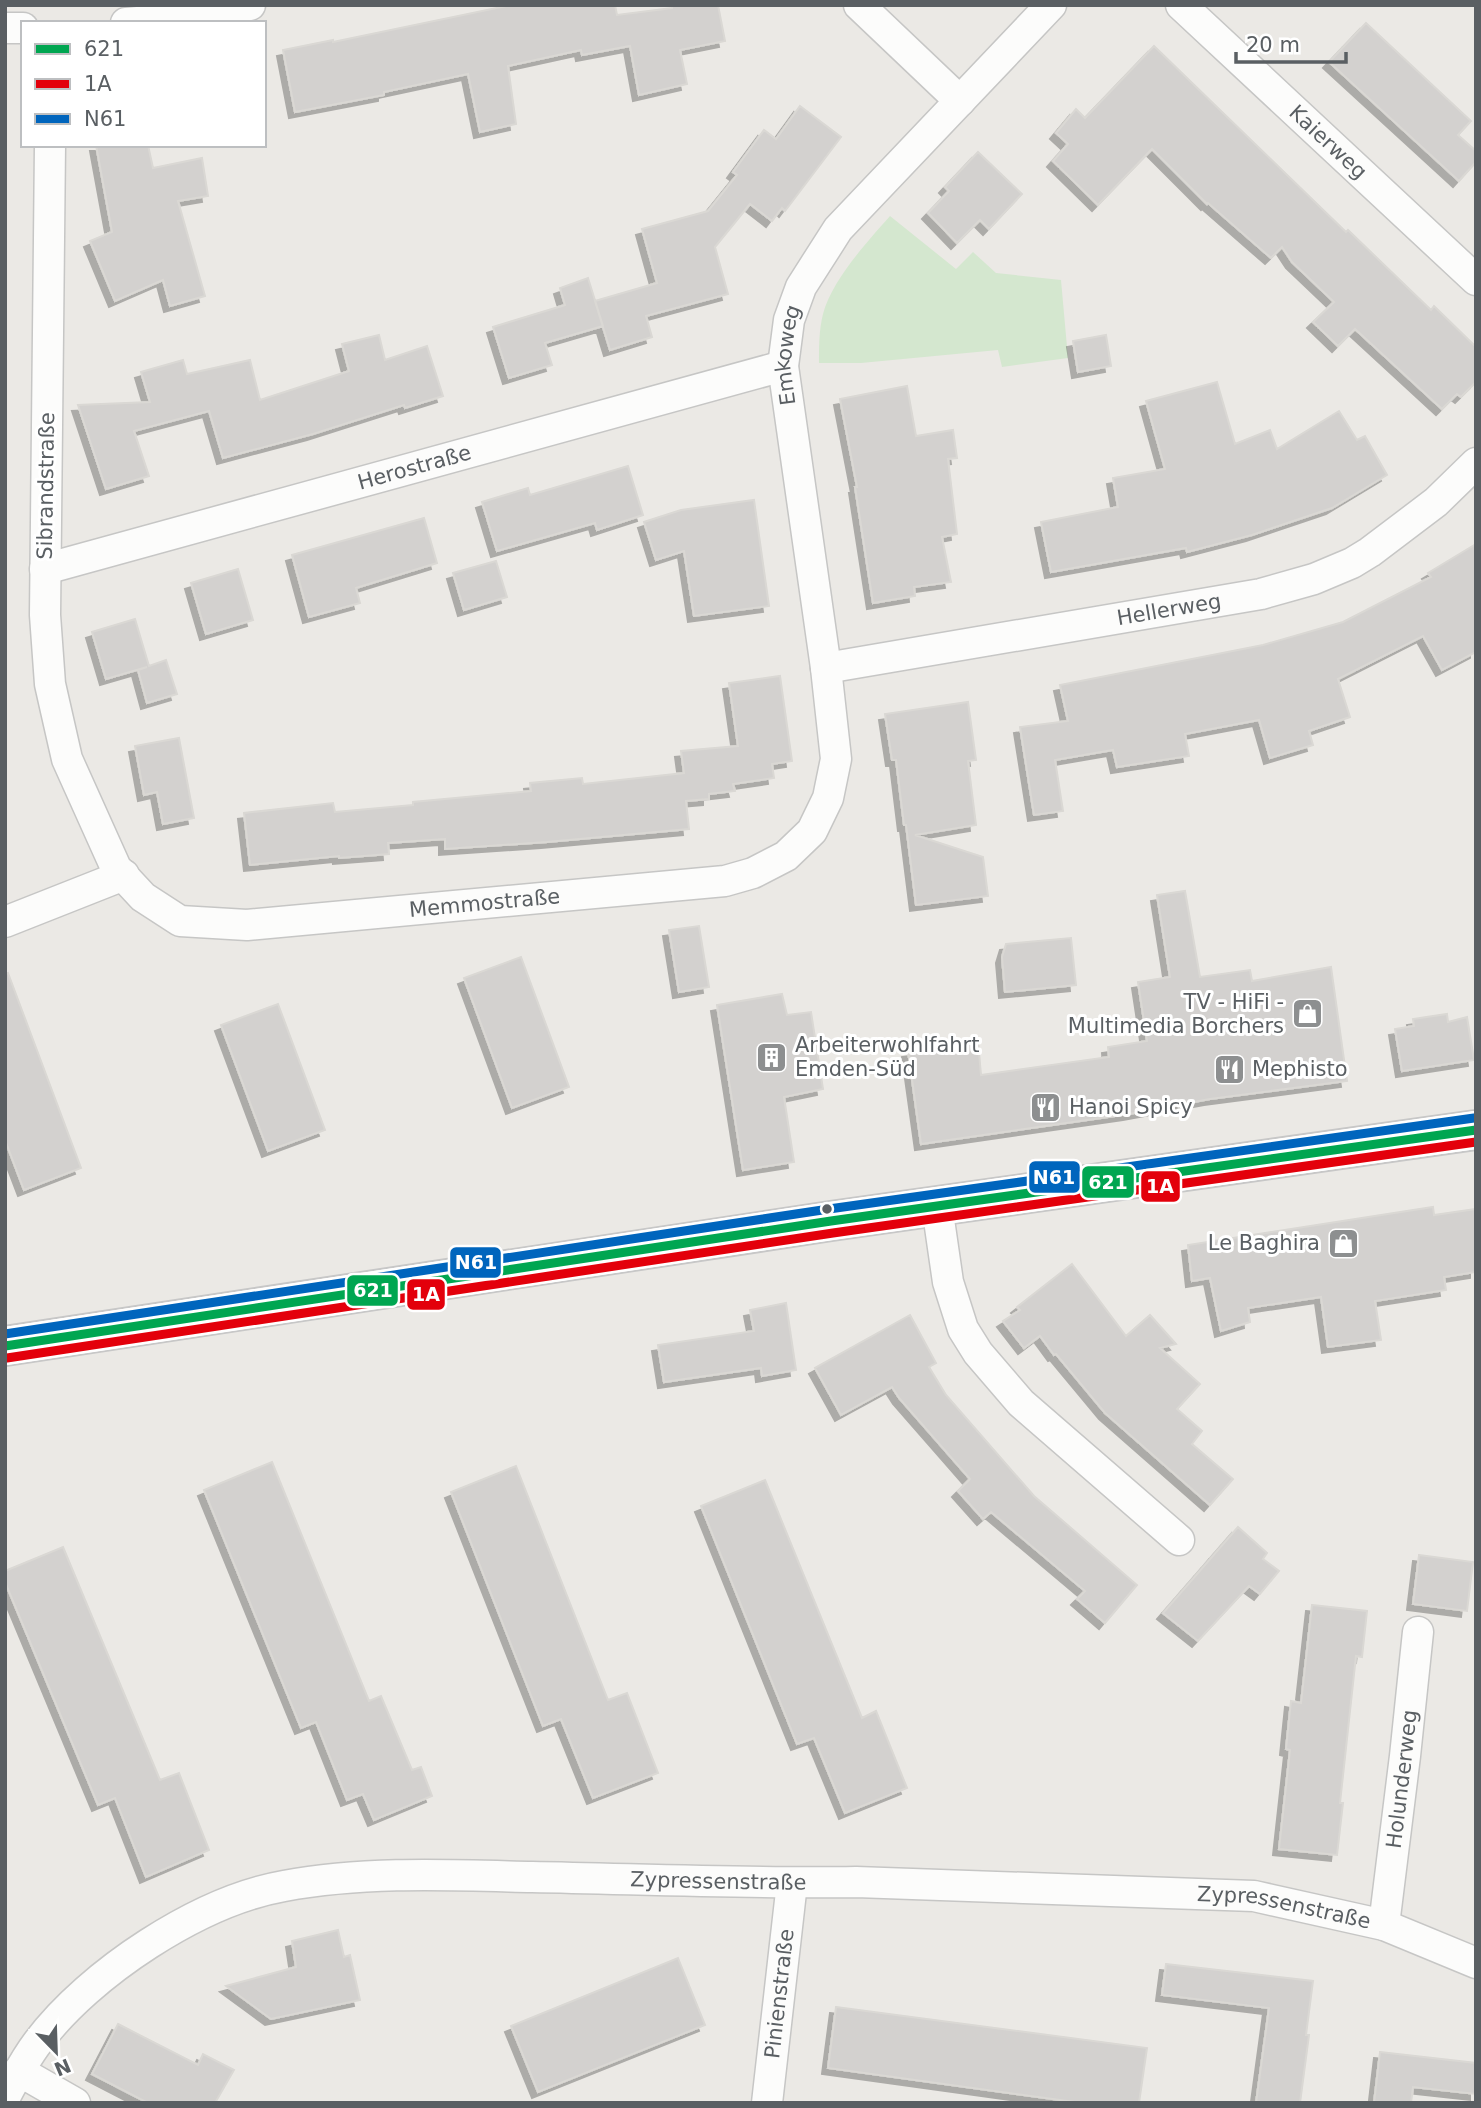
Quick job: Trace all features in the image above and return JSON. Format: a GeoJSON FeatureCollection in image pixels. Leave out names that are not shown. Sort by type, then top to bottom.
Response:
{"type":"FeatureCollection","features":[{"type":"Feature","properties":{"kind":"main road"},"geometry":{"type":"LineString","coordinates":[[5,1346],[831,1220],[1476,1130]]}},
{"type":"Feature","properties":{"kind":"street"},"geometry":{"type":"LineString","coordinates":[[150,21],[250,5]]}},
{"type":"Feature","properties":{"kind":"street"},"geometry":{"type":"LineString","coordinates":[[859,5],[960,101]]}},
{"type":"Feature","properties":{"kind":"street","name":"Emkoweg"},"geometry":{"type":"LineString","coordinates":[[828,798],[836,759],[826,668],[783,366],[789,320],[801,287],[838,229],[1051,5]]}},
{"type":"Feature","properties":{"kind":"street","name":"Kaierweg"},"geometry":{"type":"LineString","coordinates":[[1181,5],[1476,279]]}},
{"type":"Feature","properties":{"kind":"street","name":"Sibrandstraße"},"geometry":{"type":"LineString","coordinates":[[50,147],[45,615],[50,684],[66,759],[94,819]]}},
{"type":"Feature","properties":{"kind":"street","name":"Herostraße"},"geometry":{"type":"LineString","coordinates":[[45,569],[783,366]]}},
{"type":"Feature","properties":{"kind":"street","name":"Hellerweg"},"geometry":{"type":"LineString","coordinates":[[826,668],[1261,594],[1314,579],[1370,552],[1436,502],[1476,463]]}},
{"type":"Feature","properties":{"kind":"street","name":"Memmostraße"},"geometry":{"type":"LineString","coordinates":[[94,819],[116,868],[143,897],[180,921],[247,925],[725,881],[752,873],[786,856],[812,831],[828,798]]}},
{"type":"Feature","properties":{"kind":"street"},"geometry":{"type":"LineString","coordinates":[[5,922],[124,875]]}},
{"type":"Feature","properties":{"kind":"street"},"geometry":{"type":"LineString","coordinates":[[937,1206],[948,1282],[963,1329],[978,1353],[1021,1403],[1179,1540]]}},
{"type":"Feature","properties":{"kind":"street","name":"Holunderweg"},"geometry":{"type":"LineString","coordinates":[[1384,1925],[1418,1632]]}},
{"type":"Feature","properties":{"kind":"street","name":"Zypressenstraße"},"geometry":{"type":"LineString","coordinates":[[75,2103],[12,2084],[38,2042],[66,2011],[108,1972],[195,1917],[236,1900],[281,1886],[365,1877],[445,1875],[870,1883],[1255,1896],[1384,1925],[1476,1963]]}},
{"type":"Feature","properties":{"kind":"street","name":"Pinienstraße"},"geometry":{"type":"LineString","coordinates":[[767,2103],[792,1883]]}},
{"type":"Feature","properties":{"kind":"green space"},"geometry":{"type":"Polygon","coordinates":[[[890,216],[956,269],[973,252],[996,273],[1061,280],[1068,358],[1002,367],[998,350],[861,363],[819,363],[823,314],[834,288],[851,262],[890,216]]]}},
{"type":"Feature","properties":{"kind":"building"},"geometry":{"type":"Polygon","coordinates":[[[511,5],[615,5],[617,15],[672,8],[672,5],[718,5],[725,41],[680,50],[687,84],[639,95],[630,46],[582,55],[581,50],[508,66],[516,124],[480,132],[468,74],[384,92],[384,95],[295,112],[283,50],[511,5]]]}},
{"type":"Feature","properties":{"kind":"building"},"geometry":{"type":"Polygon","coordinates":[[[1366,23],[1471,121],[1458,135],[1476,151],[1476,162],[1459,181],[1329,62],[1366,23]]]}},
{"type":"Feature","properties":{"kind":"building"},"geometry":{"type":"Polygon","coordinates":[[[1154,46],[1346,232],[1348,230],[1431,310],[1434,306],[1476,347],[1476,382],[1461,397],[1457,394],[1442,409],[1355,329],[1338,346],[1313,322],[1334,302],[1292,262],[1282,247],[1271,258],[1207,204],[1152,149],[1098,205],[1053,161],[1068,144],[1056,133],[1076,109],[1085,118],[1154,46]]]}},
{"type":"Feature","properties":{"kind":"building"},"geometry":{"type":"Polygon","coordinates":[[[800,106],[841,137],[785,211],[782,208],[772,221],[750,204],[715,247],[728,294],[646,316],[652,337],[610,350],[595,301],[657,283],[642,229],[708,211],[737,175],[733,172],[764,130],[776,139],[800,106]]]}},
{"type":"Feature","properties":{"kind":"building"},"geometry":{"type":"Polygon","coordinates":[[[96,147],[148,147],[153,168],[202,158],[208,196],[178,201],[205,296],[170,306],[163,280],[115,301],[90,241],[112,232],[96,147]]]}},
{"type":"Feature","properties":{"kind":"building"},"geometry":{"type":"Polygon","coordinates":[[[978,152],[1022,194],[989,229],[980,220],[957,243],[928,213],[949,191],[945,187],[978,152]]]}},
{"type":"Feature","properties":{"kind":"building"},"geometry":{"type":"Polygon","coordinates":[[[588,278],[603,326],[545,343],[552,365],[509,378],[493,327],[565,305],[560,288],[588,278]]]}},
{"type":"Feature","properties":{"kind":"building"},"geometry":{"type":"Polygon","coordinates":[[[379,335],[385,360],[427,346],[443,396],[223,458],[209,411],[134,431],[149,476],[106,489],[78,405],[150,402],[141,372],[183,360],[187,374],[250,360],[260,400],[349,371],[342,344],[379,335]]]}},
{"type":"Feature","properties":{"kind":"building"},"geometry":{"type":"Polygon","coordinates":[[[1106,335],[1111,366],[1078,372],[1073,341],[1106,335]]]}},
{"type":"Feature","properties":{"kind":"building"},"geometry":{"type":"Polygon","coordinates":[[[1217,382],[1235,444],[1270,430],[1277,449],[1339,411],[1357,440],[1365,436],[1387,475],[1332,508],[1252,535],[1187,552],[1186,548],[1051,572],[1041,522],[1118,507],[1113,478],[1165,469],[1146,401],[1217,382]]]}},
{"type":"Feature","properties":{"kind":"building"},"geometry":{"type":"Polygon","coordinates":[[[907,386],[916,436],[953,430],[957,458],[948,459],[957,534],[942,537],[951,582],[914,587],[915,596],[873,603],[857,487],[840,399],[907,386]]]}},
{"type":"Feature","properties":{"kind":"building"},"geometry":{"type":"Polygon","coordinates":[[[628,466],[643,515],[597,530],[595,523],[497,551],[482,502],[528,488],[530,495],[628,466]]]}},
{"type":"Feature","properties":{"kind":"building"},"geometry":{"type":"Polygon","coordinates":[[[754,500],[769,606],[694,616],[684,551],[656,560],[644,522],[681,510],[754,500]]]}},
{"type":"Feature","properties":{"kind":"building"},"geometry":{"type":"Polygon","coordinates":[[[424,518],[437,563],[356,588],[360,603],[309,617],[292,555],[424,518]]]}},
{"type":"Feature","properties":{"kind":"building"},"geometry":{"type":"Polygon","coordinates":[[[1476,544],[1476,652],[1442,670],[1423,636],[1338,679],[1350,717],[1309,731],[1313,745],[1270,758],[1259,720],[1185,734],[1189,756],[1117,767],[1113,750],[1055,760],[1063,811],[1034,815],[1020,727],[1068,721],[1060,685],[1263,645],[1343,622],[1431,577],[1428,573],[1476,544]]]}},
{"type":"Feature","properties":{"kind":"building"},"geometry":{"type":"Polygon","coordinates":[[[496,561],[507,597],[464,610],[453,573],[496,561]]]}},
{"type":"Feature","properties":{"kind":"building"},"geometry":{"type":"Polygon","coordinates":[[[238,569],[253,620],[206,634],[191,583],[238,569]]]}},
{"type":"Feature","properties":{"kind":"building"},"geometry":{"type":"Polygon","coordinates":[[[135,619],[149,666],[166,660],[177,694],[147,703],[138,670],[147,667],[106,679],[92,632],[135,619]]]}},
{"type":"Feature","properties":{"kind":"building"},"geometry":{"type":"Polygon","coordinates":[[[780,676],[792,761],[772,764],[774,778],[733,784],[735,791],[709,794],[709,799],[686,801],[689,829],[445,849],[445,839],[388,843],[389,854],[250,865],[244,813],[333,803],[335,812],[413,805],[413,802],[531,791],[530,783],[582,778],[583,784],[684,773],[681,751],[738,746],[729,683],[780,676]]]}},
{"type":"Feature","properties":{"kind":"building"},"geometry":{"type":"Polygon","coordinates":[[[968,702],[976,760],[968,761],[976,825],[915,835],[983,857],[988,896],[916,905],[896,760],[892,760],[885,714],[968,702]]]}},
{"type":"Feature","properties":{"kind":"building"},"geometry":{"type":"Polygon","coordinates":[[[179,738],[194,818],[163,824],[157,792],[144,795],[135,746],[179,738]]]}},
{"type":"Feature","properties":{"kind":"building"},"geometry":{"type":"Polygon","coordinates":[[[1185,891],[1200,977],[1250,970],[1252,981],[1331,967],[1347,1081],[1210,1099],[1129,1114],[921,1144],[908,1051],[978,1041],[981,1075],[1109,1057],[1108,1047],[1147,1041],[1138,982],[1170,977],[1157,895],[1185,891]]]}},
{"type":"Feature","properties":{"kind":"building"},"geometry":{"type":"Polygon","coordinates":[[[699,926],[709,987],[679,992],[669,930],[699,926]]]}},
{"type":"Feature","properties":{"kind":"building"},"geometry":{"type":"Polygon","coordinates":[[[1071,938],[1076,985],[1005,992],[1002,957],[1006,944],[1071,938]]]}},
{"type":"Feature","properties":{"kind":"building"},"geometry":{"type":"Polygon","coordinates":[[[521,957],[569,1087],[512,1108],[464,978],[521,957]]]}},
{"type":"Feature","properties":{"kind":"building"},"geometry":{"type":"Polygon","coordinates":[[[8,973],[81,1168],[24,1190],[5,1140],[5,974],[8,973]]]}},
{"type":"Feature","properties":{"kind":"building","name":"Arbeiterwohlfahrt Emden-Süd"},"geometry":{"type":"Polygon","coordinates":[[[782,994],[787,1015],[811,1012],[823,1089],[784,1097],[794,1162],[743,1170],[717,1005],[782,994]]]}},
{"type":"Feature","properties":{"kind":"building"},"geometry":{"type":"Polygon","coordinates":[[[278,1004],[325,1130],[268,1151],[221,1025],[278,1004]]]}},
{"type":"Feature","properties":{"kind":"building"},"geometry":{"type":"Polygon","coordinates":[[[1447,1014],[1448,1022],[1467,1017],[1474,1060],[1402,1071],[1395,1029],[1414,1026],[1413,1019],[1447,1014]]]}},
{"type":"Feature","properties":{"kind":"building"},"geometry":{"type":"Polygon","coordinates":[[[1433,1207],[1434,1215],[1476,1209],[1476,1272],[1444,1277],[1446,1290],[1375,1301],[1381,1340],[1328,1347],[1321,1297],[1248,1308],[1250,1322],[1221,1331],[1210,1278],[1192,1281],[1188,1245],[1433,1207]]]}},
{"type":"Feature","properties":{"kind":"building"},"geometry":{"type":"Polygon","coordinates":[[[1072,1264],[1126,1336],[1150,1315],[1176,1344],[1160,1348],[1200,1384],[1177,1409],[1202,1431],[1192,1444],[1233,1479],[1210,1505],[1105,1413],[1040,1336],[1024,1348],[1003,1321],[1020,1310],[1017,1307],[1072,1264]]]}},
{"type":"Feature","properties":{"kind":"building"},"geometry":{"type":"Polygon","coordinates":[[[786,1303],[796,1370],[762,1376],[761,1368],[664,1382],[658,1345],[754,1331],[750,1310],[786,1303]]]}},
{"type":"Feature","properties":{"kind":"building"},"geometry":{"type":"Polygon","coordinates":[[[910,1315],[936,1363],[929,1367],[946,1395],[1034,1496],[1137,1585],[1105,1623],[1077,1599],[1085,1591],[991,1512],[983,1519],[958,1491],[970,1479],[892,1387],[841,1415],[815,1368],[910,1315]]]}},
{"type":"Feature","properties":{"kind":"building"},"geometry":{"type":"Polygon","coordinates":[[[272,1462],[369,1701],[381,1696],[412,1770],[421,1767],[432,1796],[374,1820],[363,1794],[347,1800],[316,1722],[301,1728],[204,1490],[272,1462]]]}},
{"type":"Feature","properties":{"kind":"building"},"geometry":{"type":"Polygon","coordinates":[[[516,1466],[608,1700],[627,1693],[658,1773],[593,1798],[561,1719],[543,1726],[451,1492],[516,1466]]]}},
{"type":"Feature","properties":{"kind":"building"},"geometry":{"type":"Polygon","coordinates":[[[765,1480],[862,1718],[876,1711],[907,1788],[845,1813],[814,1738],[797,1744],[701,1506],[765,1480]]]}},
{"type":"Feature","properties":{"kind":"building"},"geometry":{"type":"Polygon","coordinates":[[[1238,1527],[1267,1553],[1263,1559],[1279,1571],[1260,1594],[1249,1586],[1198,1641],[1163,1613],[1238,1527]]]}},
{"type":"Feature","properties":{"kind":"building"},"geometry":{"type":"Polygon","coordinates":[[[63,1547],[160,1780],[179,1773],[209,1850],[146,1877],[115,1798],[98,1805],[5,1582],[5,1571],[63,1547]]]}},
{"type":"Feature","properties":{"kind":"building"},"geometry":{"type":"Polygon","coordinates":[[[1419,1555],[1473,1562],[1467,1611],[1413,1604],[1419,1555]]]}},
{"type":"Feature","properties":{"kind":"building"},"geometry":{"type":"Polygon","coordinates":[[[1312,1605],[1367,1611],[1362,1657],[1356,1656],[1337,1855],[1279,1849],[1290,1750],[1286,1749],[1291,1701],[1301,1703],[1312,1605]]]}},
{"type":"Feature","properties":{"kind":"building"},"geometry":{"type":"Polygon","coordinates":[[[338,1930],[344,1957],[350,1955],[360,2000],[271,2019],[226,1986],[296,1967],[292,1941],[338,1930]]]}},
{"type":"Feature","properties":{"kind":"building"},"geometry":{"type":"Polygon","coordinates":[[[678,1958],[705,2025],[538,2092],[511,2026],[678,1958]]]}},
{"type":"Feature","properties":{"kind":"building"},"geometry":{"type":"Polygon","coordinates":[[[1166,1964],[1313,1981],[1300,2103],[1256,2103],[1269,2008],[1162,1995],[1166,1964]]]}},
{"type":"Feature","properties":{"kind":"building"},"geometry":{"type":"Polygon","coordinates":[[[836,2007],[1147,2048],[1139,2103],[1082,2103],[828,2068],[836,2007]]]}},
{"type":"Feature","properties":{"kind":"building"},"geometry":{"type":"Polygon","coordinates":[[[118,2024],[198,2065],[203,2054],[234,2070],[215,2103],[148,2103],[92,2074],[118,2024]]]}},
{"type":"Feature","properties":{"kind":"building"},"geometry":{"type":"Polygon","coordinates":[[[1380,2052],[1476,2063],[1476,2094],[1413,2087],[1411,2103],[1374,2103],[1380,2052]]]}},
{"type":"Feature","properties":{"kind":"transit line","name":"N61"},"geometry":{"type":"LineString","coordinates":[[5,1334],[829,1209],[1474,1118]]}},
{"type":"Feature","properties":{"kind":"transit line","name":"621"},"geometry":{"type":"LineString","coordinates":[[5,1346],[831,1221],[1476,1130]]}},
{"type":"Feature","properties":{"kind":"transit line","name":"1A"},"geometry":{"type":"LineString","coordinates":[[7,1358],[833,1233],[1476,1142]]}},
{"type":"Feature","properties":{"kind":"place","name":"TV - HiFi - Multimedia Borchers"},"geometry":{"type":"Point","coordinates":[1307,1014]}},
{"type":"Feature","properties":{"kind":"place","name":"Arbeiterwohlfahrt Emden-Süd"},"geometry":{"type":"Point","coordinates":[772,1057]}},
{"type":"Feature","properties":{"kind":"place","name":"Mephisto"},"geometry":{"type":"Point","coordinates":[1229,1069]}},
{"type":"Feature","properties":{"kind":"place","name":"Hanoi Spicy"},"geometry":{"type":"Point","coordinates":[1046,1107]}},
{"type":"Feature","properties":{"kind":"place","name":"Le Baghira"},"geometry":{"type":"Point","coordinates":[1343,1243]}}]}
